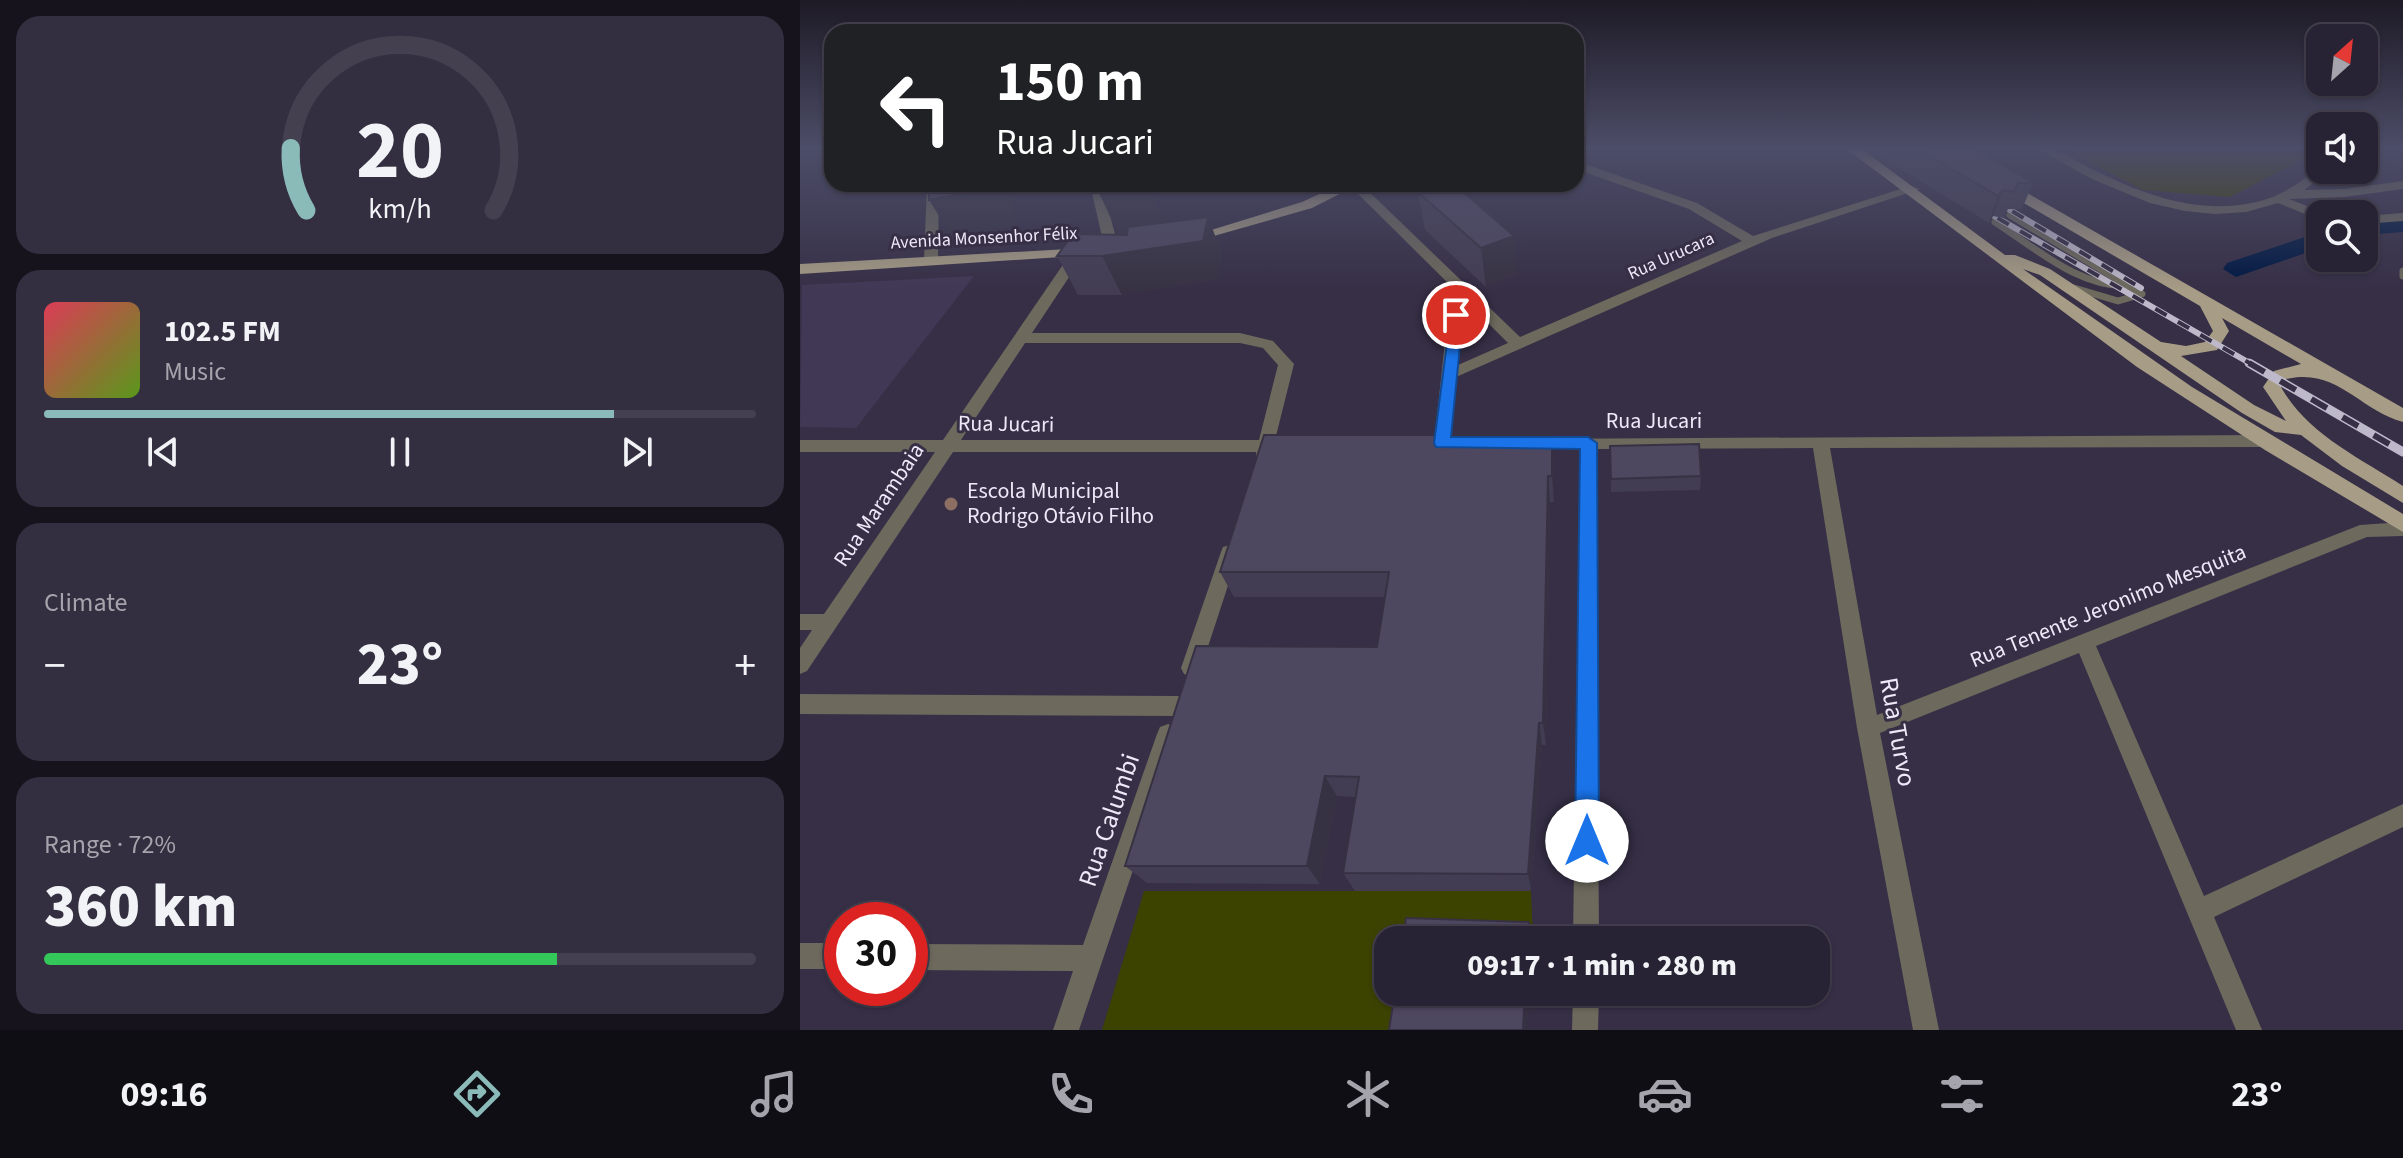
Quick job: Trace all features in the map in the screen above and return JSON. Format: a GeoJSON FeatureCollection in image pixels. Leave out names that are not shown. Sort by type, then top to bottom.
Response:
{"type":"FeatureCollection","features":[{"type":"Feature","properties":{"kind":"main road"},"geometry":{"type":"LineString","coordinates":[[1176,242],[1277,215],[1324,195]]}},
{"type":"Feature","properties":{"kind":"main road"},"geometry":{"type":"LineString","coordinates":[[1922,195],[1994,253],[2156,371],[2403,526]]}},
{"type":"Feature","properties":{"kind":"main road"},"geometry":{"type":"LineString","coordinates":[[2021,195],[2403,416]]}},
{"type":"Feature","properties":{"kind":"main road","name":"Avenida Monsenhor Félix"},"geometry":{"type":"LineString","coordinates":[[803,271],[1133,248]]}},
{"type":"Feature","properties":{"kind":"main road"},"geometry":{"type":"LineString","coordinates":[[1994,253],[2037,268],[2064,284],[2198,379],[2281,427],[2305,429]]}},
{"type":"Feature","properties":{"kind":"main road"},"geometry":{"type":"LineString","coordinates":[[2152,346],[2186,351],[2211,346],[2221,331],[2204,302]]}},
{"type":"Feature","properties":{"kind":"main road"},"geometry":{"type":"LineString","coordinates":[[2329,373],[2301,370],[2274,380],[2272,387],[2276,397],[2305,429],[2403,496]]}},
{"type":"Feature","properties":{"kind":"street"},"geometry":{"type":"LineString","coordinates":[[931,260],[933,195]]}},
{"type":"Feature","properties":{"kind":"street"},"geometry":{"type":"LineString","coordinates":[[1099,195],[1112,250]]}},
{"type":"Feature","properties":{"kind":"street"},"geometry":{"type":"LineString","coordinates":[[1355,195],[1458,285],[1518,344]]}},
{"type":"Feature","properties":{"kind":"street"},"geometry":{"type":"LineString","coordinates":[[1662,195],[1693,206],[1751,241]]}},
{"type":"Feature","properties":{"kind":"street","name":"Rua Urucara"},"geometry":{"type":"LineString","coordinates":[[1450,374],[1751,241],[1895,195]]}},
{"type":"Feature","properties":{"kind":"street"},"geometry":{"type":"LineString","coordinates":[[2139,195],[2175,207],[2232,209],[2283,196],[2302,195]]}},
{"type":"Feature","properties":{"kind":"street"},"geometry":{"type":"LineString","coordinates":[[2283,196],[2306,208]]}},
{"type":"Feature","properties":{"kind":"street"},"geometry":{"type":"LineString","coordinates":[[2378,219],[2403,217]]}},
{"type":"Feature","properties":{"kind":"street","name":"Rua Marambaia"},"geometry":{"type":"LineString","coordinates":[[800,665],[1079,252]]}},
{"type":"Feature","properties":{"kind":"street"},"geometry":{"type":"LineString","coordinates":[[1442,443],[1458,285]]}},
{"type":"Feature","properties":{"kind":"street"},"geometry":{"type":"LineString","coordinates":[[1022,338],[1240,338],[1268,344],[1286,364],[1257,475]]}},
{"type":"Feature","properties":{"kind":"street","name":"Rua Jucari"},"geometry":{"type":"LineString","coordinates":[[1515,443],[2267,441]]}},
{"type":"Feature","properties":{"kind":"street"},"geometry":{"type":"LineString","coordinates":[[1586,926],[1588,443]]}},
{"type":"Feature","properties":{"kind":"street","name":"Rua Turvo"},"geometry":{"type":"LineString","coordinates":[[1821,443],[1868,728],[1926,1030]]}},
{"type":"Feature","properties":{"kind":"street","name":"Rua Jucari"},"geometry":{"type":"LineString","coordinates":[[800,446],[1310,445]]}},
{"type":"Feature","properties":{"kind":"street"},"geometry":{"type":"LineString","coordinates":[[2363,500],[2366,530]]}},
{"type":"Feature","properties":{"kind":"street","name":"Rua Tenente Jeronimo Mesquita"},"geometry":{"type":"LineString","coordinates":[[1868,728],[2366,530],[2403,526]]}},
{"type":"Feature","properties":{"kind":"street","name":"Rua Calumbi"},"geometry":{"type":"LineString","coordinates":[[1066,1030],[1237,533]]}},
{"type":"Feature","properties":{"kind":"street"},"geometry":{"type":"LineString","coordinates":[[800,622],[829,622]]}},
{"type":"Feature","properties":{"kind":"street"},"geometry":{"type":"LineString","coordinates":[[2084,641],[2249,1030]]}},
{"type":"Feature","properties":{"kind":"street"},"geometry":{"type":"LineString","coordinates":[[800,704],[1178,706]]}},
{"type":"Feature","properties":{"kind":"street"},"geometry":{"type":"LineString","coordinates":[[2197,912],[2403,815]]}},
{"type":"Feature","properties":{"kind":"street"},"geometry":{"type":"LineString","coordinates":[[800,956],[824,956]]}},
{"type":"Feature","properties":{"kind":"street"},"geometry":{"type":"LineString","coordinates":[[928,957],[1091,958]]}},
{"type":"Feature","properties":{"kind":"street"},"geometry":{"type":"LineString","coordinates":[[1585,1030],[1586,1006]]}},
{"type":"Feature","properties":{"kind":"lane"},"geometry":{"type":"LineString","coordinates":[[2010,215],[2132,285],[2142,296],[2125,301],[2064,284]]}},
{"type":"Feature","properties":{"kind":"lane"},"geometry":{"type":"LineString","coordinates":[[1995,222],[2096,283],[2116,289],[2132,285]]}},
{"type":"Feature","properties":{"kind":"shaded area"},"geometry":{"type":"Polygon","coordinates":[[[974,276],[856,428],[800,427],[802,285],[974,276]]]}},
{"type":"Feature","properties":{"kind":"green space"},"geometry":{"type":"Polygon","coordinates":[[[1144,891],[1531,891],[1532,926],[1374,926],[1374,1006],[1405,1006],[1401,1030],[1102,1030],[1144,891]]]}},
{"type":"Feature","properties":{"kind":"building"},"geometry":{"type":"Polygon","coordinates":[[[929,195],[956,195],[929,200],[929,195]]]}},
{"type":"Feature","properties":{"kind":"building"},"geometry":{"type":"Polygon","coordinates":[[[1421,195],[1467,195],[1514,236],[1481,248],[1421,195]]]}},
{"type":"Feature","properties":{"kind":"building"},"geometry":{"type":"Polygon","coordinates":[[[1208,217],[1203,241],[1102,256],[1057,256],[1073,234],[1127,235],[1128,227],[1208,217]]]}},
{"type":"Feature","properties":{"kind":"building"},"geometry":{"type":"Polygon","coordinates":[[[1264,435],[1552,435],[1552,476],[1548,476],[1543,723],[1539,723],[1528,874],[1343,873],[1359,777],[1325,776],[1307,866],[1125,866],[1196,646],[1377,647],[1389,572],[1220,572],[1264,435]]]}},
{"type":"Feature","properties":{"kind":"building"},"geometry":{"type":"Polygon","coordinates":[[[1699,444],[1701,476],[1611,479],[1610,446],[1699,444]]]}},
{"type":"Feature","properties":{"kind":"building"},"geometry":{"type":"Polygon","coordinates":[[[1406,918],[1529,922],[1529,926],[1405,926],[1406,918]]]}},
{"type":"Feature","properties":{"kind":"building"},"geometry":{"type":"Polygon","coordinates":[[[1393,1006],[1524,1006],[1523,1030],[1389,1030],[1393,1006]]]}},
{"type":"Feature","properties":{"kind":"waterway"},"geometry":{"type":"LineString","coordinates":[[2378,227],[2403,225]]}},
{"type":"Feature","properties":{"kind":"waterway"},"geometry":{"type":"LineString","coordinates":[[2236,269],[2306,245]]}},
{"type":"Feature","properties":{"kind":"railway"},"geometry":{"type":"LineString","coordinates":[[1990,198],[2141,288]]}},
{"type":"Feature","properties":{"kind":"railway"},"geometry":{"type":"LineString","coordinates":[[1975,205],[2253,365]]}},
{"type":"Feature","properties":{"kind":"railway"},"geometry":{"type":"LineString","coordinates":[[2249,363],[2403,452]]}},
{"type":"Feature","properties":{"kind":"place","name":"Escola Municipal Rodrigo Otávio Filho"},"geometry":{"type":"Point","coordinates":[951,504]}},
{"type":"Feature","properties":{"kind":"route"},"geometry":{"type":"LineString","coordinates":[[1456,315],[1442,443],[1588,443],[1587,841]]}}]}
